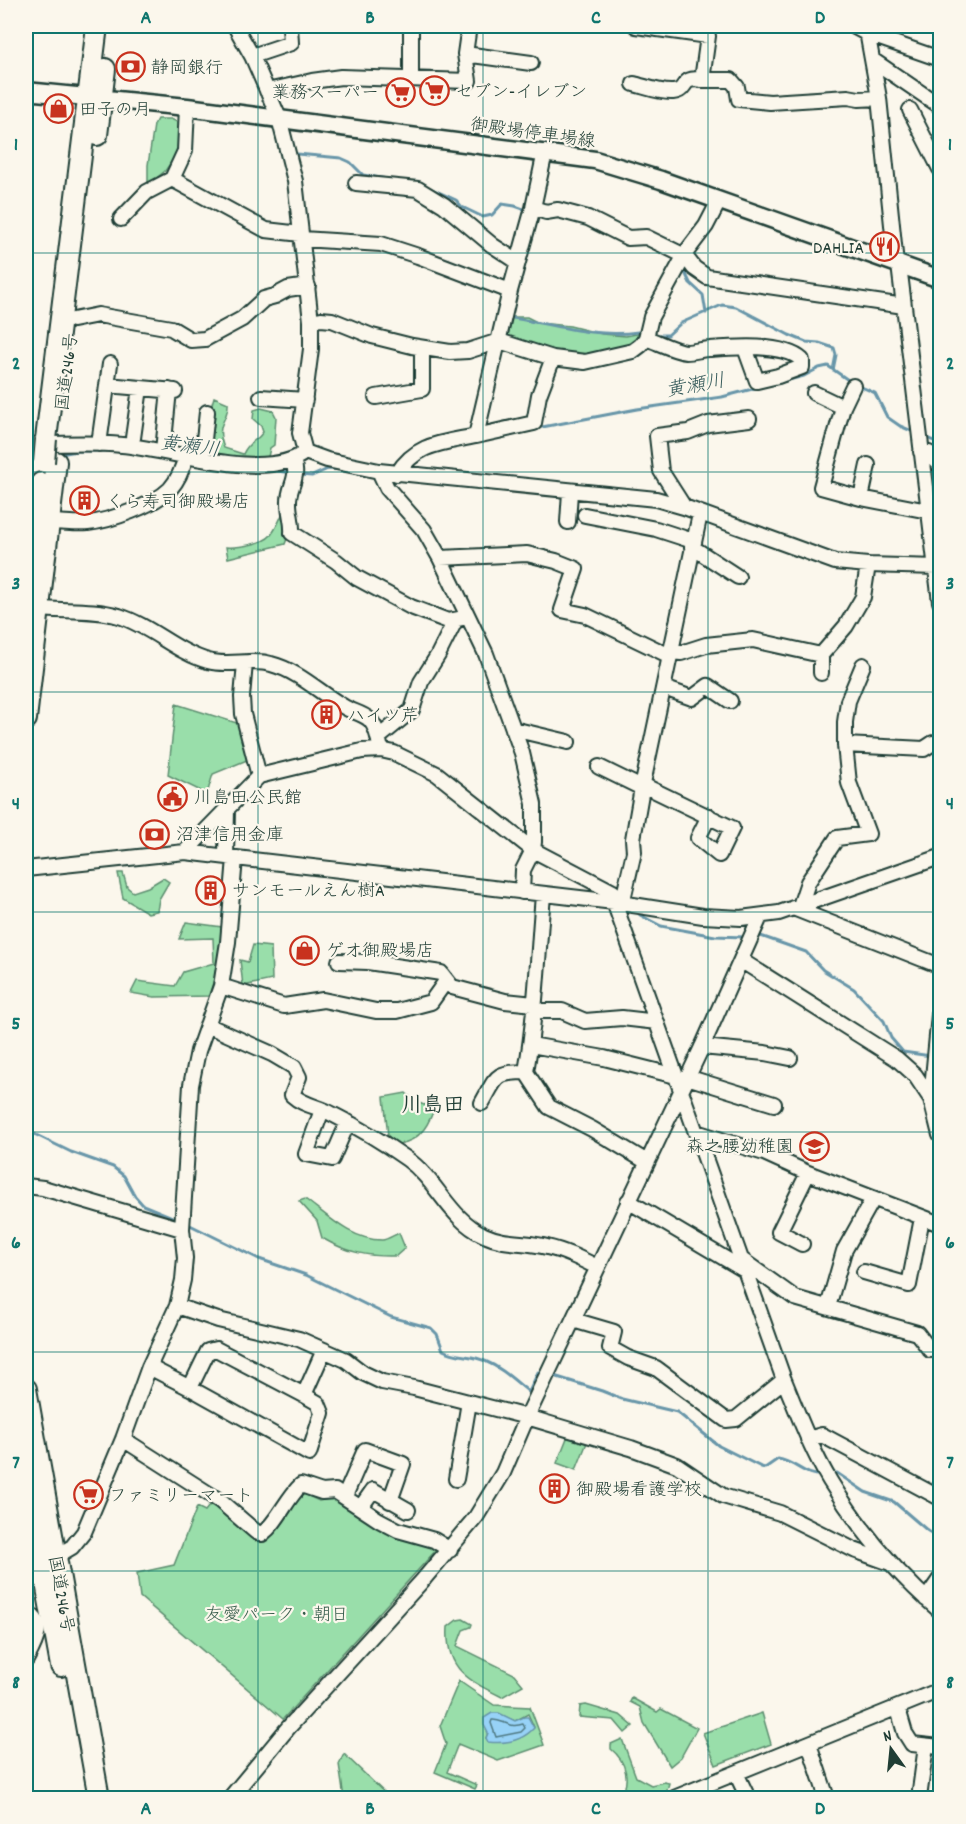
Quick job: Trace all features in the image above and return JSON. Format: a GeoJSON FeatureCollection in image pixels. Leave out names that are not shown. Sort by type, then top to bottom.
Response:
{"type":"FeatureCollection","features":[{"type":"Feature","properties":{"kind":"highway","name":"国道246号"},"geometry":{"type":"LineString","coordinates":[[52,438],[73,320],[95,98],[97,26]]}},
{"type":"Feature","properties":{"kind":"highway","name":"国道246号"},"geometry":{"type":"LineString","coordinates":[[26,719],[29,608],[50,462],[95,98],[110,26]]}},
{"type":"Feature","properties":{"kind":"highway","name":"国道246号"},"geometry":{"type":"LineString","coordinates":[[29,608],[50,522],[50,462]]}},
{"type":"Feature","properties":{"kind":"highway","name":"国道246号"},"geometry":{"type":"LineString","coordinates":[[26,1389],[85,1798]]}},
{"type":"Feature","properties":{"kind":"highway","name":"国道246号"},"geometry":{"type":"LineString","coordinates":[[26,1471],[50,1563],[99,1798]]}},
{"type":"Feature","properties":{"kind":"main road","name":"御殿場停車場線"},"geometry":{"type":"LineString","coordinates":[[26,91],[279,118],[545,152],[606,163],[940,279]]}},
{"type":"Feature","properties":{"kind":"street"},"geometry":{"type":"LineString","coordinates":[[235,26],[252,56],[279,118],[295,181],[308,286],[311,349],[297,464],[290,491],[292,532],[357,578],[386,594],[448,621],[461,619]]}},
{"type":"Feature","properties":{"kind":"street"},"geometry":{"type":"LineString","coordinates":[[252,56],[291,43],[290,26]]}},
{"type":"Feature","properties":{"kind":"street"},"geometry":{"type":"LineString","coordinates":[[411,26],[411,79]]}},
{"type":"Feature","properties":{"kind":"street"},"geometry":{"type":"LineString","coordinates":[[267,91],[341,77],[469,81],[465,54],[469,26]]}},
{"type":"Feature","properties":{"kind":"street"},"geometry":{"type":"LineString","coordinates":[[636,26],[708,36],[702,80]]}},
{"type":"Feature","properties":{"kind":"street"},"geometry":{"type":"LineString","coordinates":[[853,26],[867,29],[940,59]]}},
{"type":"Feature","properties":{"kind":"street"},"geometry":{"type":"LineString","coordinates":[[867,29],[879,98],[928,511],[937,544],[940,602]]}},
{"type":"Feature","properties":{"kind":"street"},"geometry":{"type":"LineString","coordinates":[[465,54],[531,63]]}},
{"type":"Feature","properties":{"kind":"street"},"geometry":{"type":"LineString","coordinates":[[874,61],[940,106]]}},
{"type":"Feature","properties":{"kind":"street"},"geometry":{"type":"LineString","coordinates":[[634,84],[675,93],[693,78],[731,80],[737,87],[739,99],[770,102],[848,97],[879,98]]}},
{"type":"Feature","properties":{"kind":"street"},"geometry":{"type":"LineString","coordinates":[[121,219],[147,192],[172,179],[185,151],[187,107]]}},
{"type":"Feature","properties":{"kind":"street"},"geometry":{"type":"LineString","coordinates":[[910,110],[940,169]]}},
{"type":"Feature","properties":{"kind":"street"},"geometry":{"type":"LineString","coordinates":[[476,436],[545,152]]}},
{"type":"Feature","properties":{"kind":"street"},"geometry":{"type":"LineString","coordinates":[[172,179],[266,230],[381,244],[510,291]]}},
{"type":"Feature","properties":{"kind":"street"},"geometry":{"type":"LineString","coordinates":[[356,183],[418,189],[444,205],[492,245],[518,262]]}},
{"type":"Feature","properties":{"kind":"street"},"geometry":{"type":"LineString","coordinates":[[311,321],[332,320],[372,336],[450,352],[468,351],[499,341],[553,358],[585,362],[633,351],[642,345],[651,317],[719,201]]}},
{"type":"Feature","properties":{"kind":"street"},"geometry":{"type":"LineString","coordinates":[[532,212],[558,210],[588,218],[613,229],[621,236],[646,237],[707,277],[904,306]]}},
{"type":"Feature","properties":{"kind":"street"},"geometry":{"type":"LineString","coordinates":[[73,320],[98,315],[171,328],[190,340],[205,339],[242,319],[264,299],[288,289],[308,286]]}},
{"type":"Feature","properties":{"kind":"street"},"geometry":{"type":"LineString","coordinates":[[646,338],[686,352],[745,348]]}},
{"type":"Feature","properties":{"kind":"street"},"geometry":{"type":"LineString","coordinates":[[376,397],[422,389],[422,348]]}},
{"type":"Feature","properties":{"kind":"street"},"geometry":{"type":"LineString","coordinates":[[397,474],[405,461],[429,446],[534,423],[538,395],[553,358]]}},
{"type":"Feature","properties":{"kind":"street"},"geometry":{"type":"LineString","coordinates":[[99,444],[110,364]]}},
{"type":"Feature","properties":{"kind":"street"},"geometry":{"type":"LineString","coordinates":[[108,385],[172,390],[163,452]]}},
{"type":"Feature","properties":{"kind":"street"},"geometry":{"type":"LineString","coordinates":[[853,386],[843,407],[821,487],[861,498],[928,511]]}},
{"type":"Feature","properties":{"kind":"street"},"geometry":{"type":"LineString","coordinates":[[133,438],[140,388]]}},
{"type":"Feature","properties":{"kind":"street"},"geometry":{"type":"LineString","coordinates":[[814,393],[843,407]]}},
{"type":"Feature","properties":{"kind":"street"},"geometry":{"type":"LineString","coordinates":[[261,397],[305,400]]}},
{"type":"Feature","properties":{"kind":"street"},"geometry":{"type":"LineString","coordinates":[[202,458],[207,412]]}},
{"type":"Feature","properties":{"kind":"street"},"geometry":{"type":"LineString","coordinates":[[684,507],[661,471],[657,436],[688,432],[708,424],[749,419]]}},
{"type":"Feature","properties":{"kind":"street"},"geometry":{"type":"LineString","coordinates":[[920,440],[940,465]]}},
{"type":"Feature","properties":{"kind":"street"},"geometry":{"type":"LineString","coordinates":[[26,445],[125,445],[163,452],[185,461],[202,458],[253,466],[327,460],[397,474],[656,499],[835,562],[867,566],[938,563]]}},
{"type":"Feature","properties":{"kind":"street"},"geometry":{"type":"LineString","coordinates":[[50,522],[88,523],[145,505],[169,490],[185,461]]}},
{"type":"Feature","properties":{"kind":"street"},"geometry":{"type":"LineString","coordinates":[[861,498],[868,465]]}},
{"type":"Feature","properties":{"kind":"street"},"geometry":{"type":"LineString","coordinates":[[379,471],[387,488],[424,530],[440,558],[461,619],[486,654],[513,729],[529,778],[534,804],[533,850],[523,870],[522,892]]}},
{"type":"Feature","properties":{"kind":"street"},"geometry":{"type":"LineString","coordinates":[[568,522],[570,492]]}},
{"type":"Feature","properties":{"kind":"street"},"geometry":{"type":"LineString","coordinates":[[618,903],[634,852],[633,839],[643,787],[700,514]]}},
{"type":"Feature","properties":{"kind":"street"},"geometry":{"type":"LineString","coordinates":[[585,515],[656,529],[692,544],[738,577]]}},
{"type":"Feature","properties":{"kind":"street"},"geometry":{"type":"LineString","coordinates":[[440,558],[527,554],[547,558],[576,569],[561,610],[585,615],[671,654],[706,645],[753,640],[820,655]]}},
{"type":"Feature","properties":{"kind":"street"},"geometry":{"type":"LineString","coordinates":[[821,673],[820,655],[846,626],[863,597],[867,566]]}},
{"type":"Feature","properties":{"kind":"street"},"geometry":{"type":"LineString","coordinates":[[29,608],[119,616],[148,629],[196,657],[210,662],[245,663],[252,661],[272,664],[293,673],[346,707],[369,718],[375,726],[380,744],[437,774],[533,850],[613,892],[657,1022],[681,1081],[696,1132],[783,1380],[808,1439],[848,1509],[892,1564],[940,1611]]}},
{"type":"Feature","properties":{"kind":"street"},"geometry":{"type":"LineString","coordinates":[[185,852],[259,776],[362,751],[380,744],[412,710],[421,682],[461,619]]}},
{"type":"Feature","properties":{"kind":"street"},"geometry":{"type":"LineString","coordinates":[[245,663],[243,714],[259,776]]}},
{"type":"Feature","properties":{"kind":"street"},"geometry":{"type":"LineString","coordinates":[[797,907],[808,882],[837,838],[868,834],[849,783],[845,745],[848,701],[863,665]]}},
{"type":"Feature","properties":{"kind":"street"},"geometry":{"type":"LineString","coordinates":[[664,688],[692,698],[708,686],[730,701]]}},
{"type":"Feature","properties":{"kind":"street"},"geometry":{"type":"LineString","coordinates":[[513,729],[568,742]]}},
{"type":"Feature","properties":{"kind":"street"},"geometry":{"type":"LineString","coordinates":[[845,745],[924,749],[933,743],[940,743]]}},
{"type":"Feature","properties":{"kind":"street"},"geometry":{"type":"LineString","coordinates":[[599,767],[709,816]]}},
{"type":"Feature","properties":{"kind":"street"},"geometry":{"type":"LineString","coordinates":[[26,1579],[72,1547],[84,1532],[123,1439],[149,1367],[177,1306],[185,1258],[182,1229],[191,1085],[198,1052],[221,986],[229,932],[231,858],[226,810]]}},
{"type":"Feature","properties":{"kind":"street"},"geometry":{"type":"LineString","coordinates":[[26,869],[185,852],[618,903],[703,916],[741,918],[760,917],[797,907],[940,857]]}},
{"type":"Feature","properties":{"kind":"street"},"geometry":{"type":"LineString","coordinates":[[543,895],[531,1045],[526,1072],[549,1107],[592,1129],[647,1162]]}},
{"type":"Feature","properties":{"kind":"street"},"geometry":{"type":"LineString","coordinates":[[797,907],[940,966]]}},
{"type":"Feature","properties":{"kind":"street"},"geometry":{"type":"LineString","coordinates":[[230,1798],[288,1728],[450,1550],[476,1517],[503,1473],[647,1162],[681,1081],[702,1047],[760,917]]}},
{"type":"Feature","properties":{"kind":"street"},"geometry":{"type":"LineString","coordinates":[[742,961],[897,1059],[915,1076],[936,1103]]}},
{"type":"Feature","properties":{"kind":"street"},"geometry":{"type":"LineString","coordinates":[[339,962],[368,962],[441,973],[452,987],[534,1008],[562,1011],[585,1021],[622,1018],[657,1022]]}},
{"type":"Feature","properties":{"kind":"street"},"geometry":{"type":"LineString","coordinates":[[221,986],[284,1006],[323,1000],[376,1011],[397,1011],[431,1002],[446,981]]}},
{"type":"Feature","properties":{"kind":"street"},"geometry":{"type":"LineString","coordinates":[[940,1004],[936,1103],[940,1135]]}},
{"type":"Feature","properties":{"kind":"street"},"geometry":{"type":"LineString","coordinates":[[207,1025],[294,1066],[299,1077],[292,1095],[300,1103],[348,1122],[409,1160],[434,1185],[447,1206],[481,1234],[501,1242],[545,1246],[569,1253],[597,1268]]}},
{"type":"Feature","properties":{"kind":"street"},"geometry":{"type":"LineString","coordinates":[[531,1045],[604,1058],[681,1081],[774,1104]]}},
{"type":"Feature","properties":{"kind":"street"},"geometry":{"type":"LineString","coordinates":[[702,1047],[765,1053],[790,1058]]}},
{"type":"Feature","properties":{"kind":"street"},"geometry":{"type":"LineString","coordinates":[[482,1103],[497,1078],[503,1073],[526,1072]]}},
{"type":"Feature","properties":{"kind":"street"},"geometry":{"type":"LineString","coordinates":[[322,1110],[306,1154],[332,1159],[348,1122]]}},
{"type":"Feature","properties":{"kind":"street"},"geometry":{"type":"LineString","coordinates":[[696,1132],[764,1153],[808,1173],[940,1224]]}},
{"type":"Feature","properties":{"kind":"street"},"geometry":{"type":"LineString","coordinates":[[802,1244],[779,1232],[808,1173]]}},
{"type":"Feature","properties":{"kind":"street"},"geometry":{"type":"LineString","coordinates":[[26,1186],[43,1188],[182,1229]]}},
{"type":"Feature","properties":{"kind":"street"},"geometry":{"type":"LineString","coordinates":[[828,1307],[844,1251],[873,1199]]}},
{"type":"Feature","properties":{"kind":"street"},"geometry":{"type":"LineString","coordinates":[[628,1201],[744,1265],[795,1298],[917,1333],[930,1350]]}},
{"type":"Feature","properties":{"kind":"street"},"geometry":{"type":"LineString","coordinates":[[864,1272],[909,1285],[922,1218]]}},
{"type":"Feature","properties":{"kind":"street"},"geometry":{"type":"LineString","coordinates":[[177,1306],[218,1320],[299,1339],[346,1360],[363,1373],[382,1382],[527,1417],[631,1448],[677,1465],[723,1496],[780,1512],[854,1550],[892,1564]]}},
{"type":"Feature","properties":{"kind":"street"},"geometry":{"type":"LineString","coordinates":[[573,1320],[614,1332],[610,1348],[628,1358],[656,1368],[726,1420],[736,1419],[783,1380]]}},
{"type":"Feature","properties":{"kind":"street"},"geometry":{"type":"LineString","coordinates":[[149,1367],[309,1454],[322,1413],[318,1404],[304,1395],[216,1349],[208,1351],[190,1388]]}},
{"type":"Feature","properties":{"kind":"street"},"geometry":{"type":"LineString","coordinates":[[304,1395],[324,1350]]}},
{"type":"Feature","properties":{"kind":"street"},"geometry":{"type":"LineString","coordinates":[[456,1479],[469,1402]]}},
{"type":"Feature","properties":{"kind":"street"},"geometry":{"type":"LineString","coordinates":[[808,1439],[822,1435],[940,1498]]}},
{"type":"Feature","properties":{"kind":"street"},"geometry":{"type":"LineString","coordinates":[[123,1439],[220,1501],[256,1532],[262,1534],[268,1529],[290,1495],[301,1485],[322,1492],[335,1491],[398,1530],[434,1540],[450,1550]]}},
{"type":"Feature","properties":{"kind":"street"},"geometry":{"type":"LineString","coordinates":[[345,1496],[365,1450],[403,1464],[390,1501]]}},
{"type":"Feature","properties":{"kind":"street"},"geometry":{"type":"LineString","coordinates":[[361,1507],[373,1490],[408,1510]]}},
{"type":"Feature","properties":{"kind":"street"},"geometry":{"type":"LineString","coordinates":[[926,1599],[940,1579]]}},
{"type":"Feature","properties":{"kind":"street"},"geometry":{"type":"LineString","coordinates":[[26,1612],[37,1624],[38,1637],[26,1660]]}},
{"type":"Feature","properties":{"kind":"street"},"geometry":{"type":"LineString","coordinates":[[674,1798],[698,1794],[736,1773],[940,1690]]}},
{"type":"Feature","properties":{"kind":"street"},"geometry":{"type":"LineString","coordinates":[[898,1709],[905,1733],[912,1744],[940,1747]]}},
{"type":"Feature","properties":{"kind":"street"},"geometry":{"type":"LineString","coordinates":[[809,1744],[827,1798]]}},
{"type":"Feature","properties":{"kind":"street"},"geometry":{"type":"LineString","coordinates":[[919,1798],[926,1746]]}},
{"type":"Feature","properties":{"kind":"street"},"geometry":{"type":"LineString","coordinates":[[736,1773],[748,1798]]}},
{"type":"Feature","properties":{"kind":"green space"},"geometry":{"type":"Polygon","coordinates":[[[157,119],[171,119],[183,125],[182,146],[165,171],[148,185],[148,165],[157,119]]]}},
{"type":"Feature","properties":{"kind":"green space"},"geometry":{"type":"Polygon","coordinates":[[[510,317],[527,317],[539,323],[570,326],[602,334],[626,336],[642,333],[637,344],[586,360],[503,339],[510,317]]]}},
{"type":"Feature","properties":{"kind":"green space"},"geometry":{"type":"Polygon","coordinates":[[[214,397],[228,403],[221,427],[224,448],[243,454],[263,432],[261,426],[253,419],[254,410],[261,408],[273,411],[276,417],[274,445],[270,448],[268,457],[236,460],[205,450],[207,421],[214,397]]]}},
{"type":"Feature","properties":{"kind":"green space"},"geometry":{"type":"Polygon","coordinates":[[[286,505],[290,531],[285,544],[228,558],[226,547],[257,543],[268,538],[278,524],[286,505]]]}},
{"type":"Feature","properties":{"kind":"green space"},"geometry":{"type":"Polygon","coordinates":[[[176,704],[240,724],[247,760],[213,774],[207,794],[168,775],[176,704]]]}},
{"type":"Feature","properties":{"kind":"green space"},"geometry":{"type":"Polygon","coordinates":[[[118,873],[123,873],[127,887],[133,892],[148,887],[163,878],[169,882],[159,899],[157,911],[148,913],[123,898],[118,873]]]}},
{"type":"Feature","properties":{"kind":"green space"},"geometry":{"type":"Polygon","coordinates":[[[186,922],[222,927],[225,943],[209,996],[154,997],[131,993],[137,981],[175,986],[183,972],[214,963],[213,938],[179,939],[186,922]]]}},
{"type":"Feature","properties":{"kind":"green space"},"geometry":{"type":"Polygon","coordinates":[[[253,945],[271,947],[272,980],[243,986],[240,960],[248,962],[253,945]]]}},
{"type":"Feature","properties":{"kind":"green space"},"geometry":{"type":"Polygon","coordinates":[[[406,1093],[414,1101],[424,1105],[437,1101],[428,1123],[419,1135],[398,1144],[388,1136],[384,1097],[406,1093]]]}},
{"type":"Feature","properties":{"kind":"green space"},"geometry":{"type":"Polygon","coordinates":[[[305,1199],[340,1226],[360,1236],[382,1240],[399,1233],[405,1248],[396,1256],[376,1256],[358,1253],[331,1243],[322,1238],[317,1221],[299,1201],[305,1199]]]}},
{"type":"Feature","properties":{"kind":"green space"},"geometry":{"type":"Polygon","coordinates":[[[569,1433],[588,1440],[576,1470],[557,1463],[569,1433]]]}},
{"type":"Feature","properties":{"kind":"green space","name":"友愛パーク・朝日"},"geometry":{"type":"Polygon","coordinates":[[[304,1494],[319,1501],[333,1498],[388,1533],[438,1548],[283,1719],[140,1597],[137,1573],[174,1565],[197,1507],[205,1511],[213,1501],[258,1541],[268,1540],[297,1497],[304,1494]]]}},
{"type":"Feature","properties":{"kind":"green space"},"geometry":{"type":"Polygon","coordinates":[[[463,1619],[472,1624],[471,1627],[463,1630],[457,1646],[514,1674],[523,1685],[502,1697],[479,1685],[462,1672],[451,1653],[448,1627],[457,1620],[463,1619]]]}},
{"type":"Feature","properties":{"kind":"green space"},"geometry":{"type":"Polygon","coordinates":[[[459,1681],[494,1705],[530,1707],[544,1745],[498,1761],[458,1744],[447,1772],[477,1785],[475,1789],[435,1772],[446,1744],[440,1726],[459,1681]],[[528,1714],[515,1721],[503,1716],[486,1738],[518,1739],[534,1727],[528,1714]]]}},
{"type":"Feature","properties":{"kind":"green space"},"geometry":{"type":"Polygon","coordinates":[[[632,1698],[657,1712],[661,1709],[697,1728],[681,1757],[670,1766],[644,1723],[640,1707],[630,1702],[632,1698]]]}},
{"type":"Feature","properties":{"kind":"green space"},"geometry":{"type":"Polygon","coordinates":[[[586,1705],[620,1715],[633,1726],[625,1733],[614,1720],[579,1717],[580,1706],[586,1705]]]}},
{"type":"Feature","properties":{"kind":"green space"},"geometry":{"type":"Polygon","coordinates":[[[762,1713],[771,1744],[716,1765],[703,1733],[762,1713]]]}},
{"type":"Feature","properties":{"kind":"green space"},"geometry":{"type":"Polygon","coordinates":[[[622,1739],[636,1777],[651,1785],[669,1783],[666,1794],[655,1798],[619,1798],[625,1785],[626,1772],[620,1759],[611,1749],[611,1744],[622,1739]]]}},
{"type":"Feature","properties":{"kind":"green space"},"geometry":{"type":"Polygon","coordinates":[[[344,1754],[390,1798],[344,1798],[339,1764],[344,1754]]]}},
{"type":"Feature","properties":{"kind":"water"},"geometry":{"type":"Polygon","coordinates":[[[492,1713],[499,1713],[515,1721],[528,1717],[534,1728],[513,1741],[488,1742],[484,1718],[492,1713]]]}},
{"type":"Feature","properties":{"kind":"waterway"},"geometry":{"type":"LineString","coordinates":[[297,154],[341,158],[350,162],[363,175],[400,181]]}},
{"type":"Feature","properties":{"kind":"waterway"},"geometry":{"type":"LineString","coordinates":[[421,184],[456,200],[462,207],[483,217],[492,215],[502,204],[529,211]]}},
{"type":"Feature","properties":{"kind":"waterway"},"geometry":{"type":"LineString","coordinates":[[683,268],[690,283],[703,295],[706,313]]}},
{"type":"Feature","properties":{"kind":"waterway"},"geometry":{"type":"LineString","coordinates":[[655,335],[668,335],[681,323],[722,305],[736,307],[789,335],[806,342],[834,348],[836,355],[833,370]]}},
{"type":"Feature","properties":{"kind":"waterway"},"geometry":{"type":"LineString","coordinates":[[513,318],[591,332],[638,332]]}},
{"type":"Feature","properties":{"kind":"waterway","name":"黄瀬川"},"geometry":{"type":"LineString","coordinates":[[781,382],[828,366],[851,382]]}},
{"type":"Feature","properties":{"kind":"waterway","name":"黄瀬川"},"geometry":{"type":"LineString","coordinates":[[857,385],[875,393],[887,417],[914,432]]}},
{"type":"Feature","properties":{"kind":"waterway","name":"黄瀬川"},"geometry":{"type":"LineString","coordinates":[[537,428],[637,409],[722,397],[760,387]]}},
{"type":"Feature","properties":{"kind":"waterway","name":"黄瀬川"},"geometry":{"type":"LineString","coordinates":[[925,437],[940,444]]}},
{"type":"Feature","properties":{"kind":"waterway","name":"黄瀬川"},"geometry":{"type":"LineString","coordinates":[[60,454],[77,451],[113,451]]}},
{"type":"Feature","properties":{"kind":"waterway","name":"黄瀬川"},"geometry":{"type":"LineString","coordinates":[[26,460],[36,460]]}},
{"type":"Feature","properties":{"kind":"waterway","name":"黄瀬川"},"geometry":{"type":"LineString","coordinates":[[300,475],[312,476],[328,469],[343,470]]}},
{"type":"Feature","properties":{"kind":"waterway","name":"黄瀬川"},"geometry":{"type":"LineString","coordinates":[[270,470],[291,473]]}},
{"type":"Feature","properties":{"kind":"waterway"},"geometry":{"type":"LineString","coordinates":[[640,915],[661,926],[715,936],[745,937]]}},
{"type":"Feature","properties":{"kind":"waterway"},"geometry":{"type":"LineString","coordinates":[[758,935],[806,952],[823,970],[854,989],[884,1021],[891,1038],[903,1052],[931,1056]]}},
{"type":"Feature","properties":{"kind":"waterway"},"geometry":{"type":"LineString","coordinates":[[26,1130],[71,1152],[113,1167],[124,1176],[143,1205],[177,1219]]}},
{"type":"Feature","properties":{"kind":"waterway"},"geometry":{"type":"LineString","coordinates":[[186,1223],[259,1259],[306,1275],[391,1317],[431,1328],[437,1334],[443,1350],[491,1364],[529,1392],[538,1372],[544,1373]]}},
{"type":"Feature","properties":{"kind":"waterway"},"geometry":{"type":"LineString","coordinates":[[551,1375],[622,1399],[677,1412],[719,1446],[761,1467],[765,1468],[778,1459],[811,1474],[823,1475]]}},
{"type":"Feature","properties":{"kind":"waterway"},"geometry":{"type":"LineString","coordinates":[[829,1474],[837,1473],[865,1492],[894,1502],[928,1531],[940,1538]]}},
{"type":"Feature","properties":{"kind":"place","name":"静岡銀行"},"geometry":{"type":"Point","coordinates":[130,67]}},
{"type":"Feature","properties":{"kind":"place","name":"セブン-イレブン"},"geometry":{"type":"Point","coordinates":[434,91]}},
{"type":"Feature","properties":{"kind":"place","name":"業務スーパー"},"geometry":{"type":"Point","coordinates":[400,92]}},
{"type":"Feature","properties":{"kind":"place","name":"田子の月"},"geometry":{"type":"Point","coordinates":[58,109]}},
{"type":"Feature","properties":{"kind":"place","name":"DAHLIA"},"geometry":{"type":"Point","coordinates":[885,247]}},
{"type":"Feature","properties":{"kind":"place","name":"くら寿司御殿場店"},"geometry":{"type":"Point","coordinates":[85,501]}},
{"type":"Feature","properties":{"kind":"place","name":"ハイツ芹"},"geometry":{"type":"Point","coordinates":[326,715]}},
{"type":"Feature","properties":{"kind":"place","name":"川島田公民館"},"geometry":{"type":"Point","coordinates":[173,797]}},
{"type":"Feature","properties":{"kind":"place","name":"沼津信用金庫"},"geometry":{"type":"Point","coordinates":[155,834]}},
{"type":"Feature","properties":{"kind":"place","name":"サンモールえん樹A"},"geometry":{"type":"Point","coordinates":[211,890]}},
{"type":"Feature","properties":{"kind":"place","name":"ゲオ御殿場店"},"geometry":{"type":"Point","coordinates":[305,950]}},
{"type":"Feature","properties":{"kind":"place","name":"森之腰幼稚園"},"geometry":{"type":"Point","coordinates":[815,1146]}},
{"type":"Feature","properties":{"kind":"place","name":"御殿場看護学校"},"geometry":{"type":"Point","coordinates":[555,1489]}},
{"type":"Feature","properties":{"kind":"place","name":"ファミリーマート"},"geometry":{"type":"Point","coordinates":[88,1495]}},
{"type":"Feature","properties":{"kind":"district","name":"川島田"},"geometry":{"type":"Point","coordinates":[433,1104]}}]}
